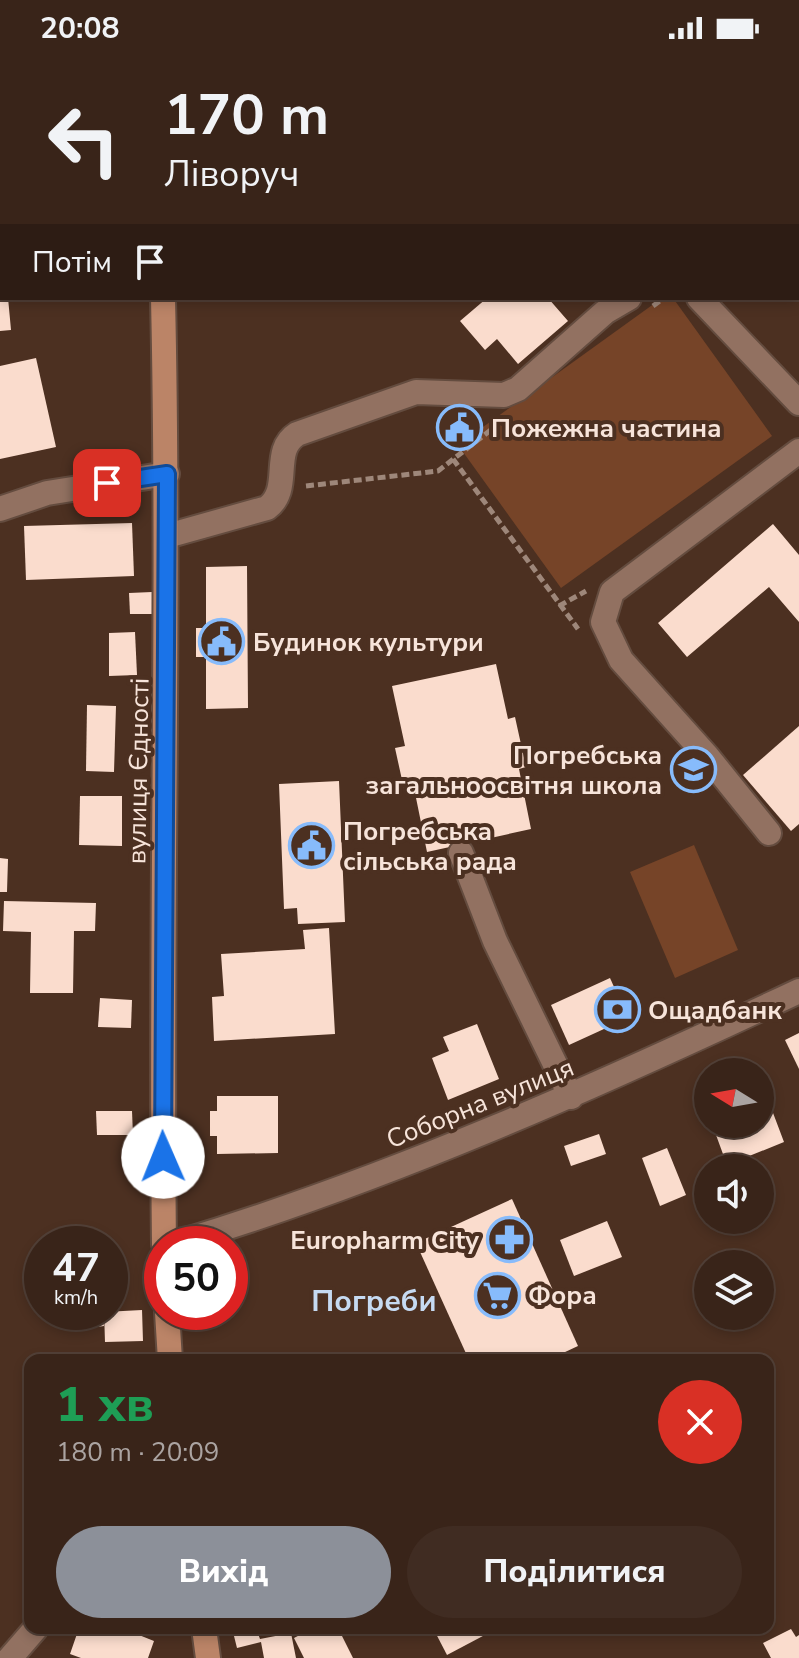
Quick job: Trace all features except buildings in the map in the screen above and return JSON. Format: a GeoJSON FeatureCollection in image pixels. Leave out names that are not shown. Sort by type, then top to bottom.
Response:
{"type":"FeatureCollection","features":[{"type":"Feature","properties":{"kind":"main road","name":"вулиця Єдності"},"geometry":{"type":"LineString","coordinates":[[163,300],[167,474],[164,1226]]}},
{"type":"Feature","properties":{"kind":"main road"},"geometry":{"type":"LineString","coordinates":[[168,1330],[170,1354]]}},
{"type":"Feature","properties":{"kind":"main road"},"geometry":{"type":"LineString","coordinates":[[205,1634],[208,1658]]}},
{"type":"Feature","properties":{"kind":"street"},"geometry":{"type":"LineString","coordinates":[[167,536],[267,508],[275,502],[281,489],[283,452],[287,440],[297,434],[416,392],[504,395],[518,389],[605,312],[626,300]]}},
{"type":"Feature","properties":{"kind":"street"},"geometry":{"type":"LineString","coordinates":[[701,300],[799,403]]}},
{"type":"Feature","properties":{"kind":"street"},"geometry":{"type":"LineString","coordinates":[[769,833],[707,756],[621,660],[603,622],[612,592],[799,451]]}},
{"type":"Feature","properties":{"kind":"street"},"geometry":{"type":"LineString","coordinates":[[0,509],[47,493],[167,474]]}},
{"type":"Feature","properties":{"kind":"street"},"geometry":{"type":"LineString","coordinates":[[461,853],[495,941],[571,1097]]}},
{"type":"Feature","properties":{"kind":"street","name":"Соборна вулиця"},"geometry":{"type":"LineString","coordinates":[[230,1226],[339,1191],[571,1097],[799,991]]}},
{"type":"Feature","properties":{"kind":"street"},"geometry":{"type":"LineString","coordinates":[[10,1658],[31,1634]]}},
{"type":"Feature","properties":{"kind":"path"},"geometry":{"type":"LineString","coordinates":[[453,459],[584,636]]}},
{"type":"Feature","properties":{"kind":"shaded area"},"geometry":{"type":"Polygon","coordinates":[[[659,300],[674,300],[772,436],[561,588],[458,445],[659,300]]]}},
{"type":"Feature","properties":{"kind":"shaded area"},"geometry":{"type":"Polygon","coordinates":[[[694,845],[738,950],[675,978],[630,872],[694,845]]]}},
{"type":"Feature","properties":{"kind":"place","name":"Пожежна частина"},"geometry":{"type":"Point","coordinates":[460,428]}},
{"type":"Feature","properties":{"kind":"place","name":"Будинок культури"},"geometry":{"type":"Point","coordinates":[222,642]}},
{"type":"Feature","properties":{"kind":"place","name":"Погребська загальноосвітня школа"},"geometry":{"type":"Point","coordinates":[693,770]}},
{"type":"Feature","properties":{"kind":"place","name":"Погребська сільська рада"},"geometry":{"type":"Point","coordinates":[312,846]}},
{"type":"Feature","properties":{"kind":"place","name":"Ощадбанк"},"geometry":{"type":"Point","coordinates":[617,1010]}},
{"type":"Feature","properties":{"kind":"place","name":"Europharm City"},"geometry":{"type":"Point","coordinates":[510,1240]}},
{"type":"Feature","properties":{"kind":"place","name":"Фора"},"geometry":{"type":"Point","coordinates":[497,1295]}},
{"type":"Feature","properties":{"kind":"district","name":"Погреби"},"geometry":{"type":"Point","coordinates":[374,1301]}},
{"type":"Feature","properties":{"kind":"route"},"geometry":{"type":"LineString","coordinates":[[107,483],[167,474],[163,1157]]}}]}
